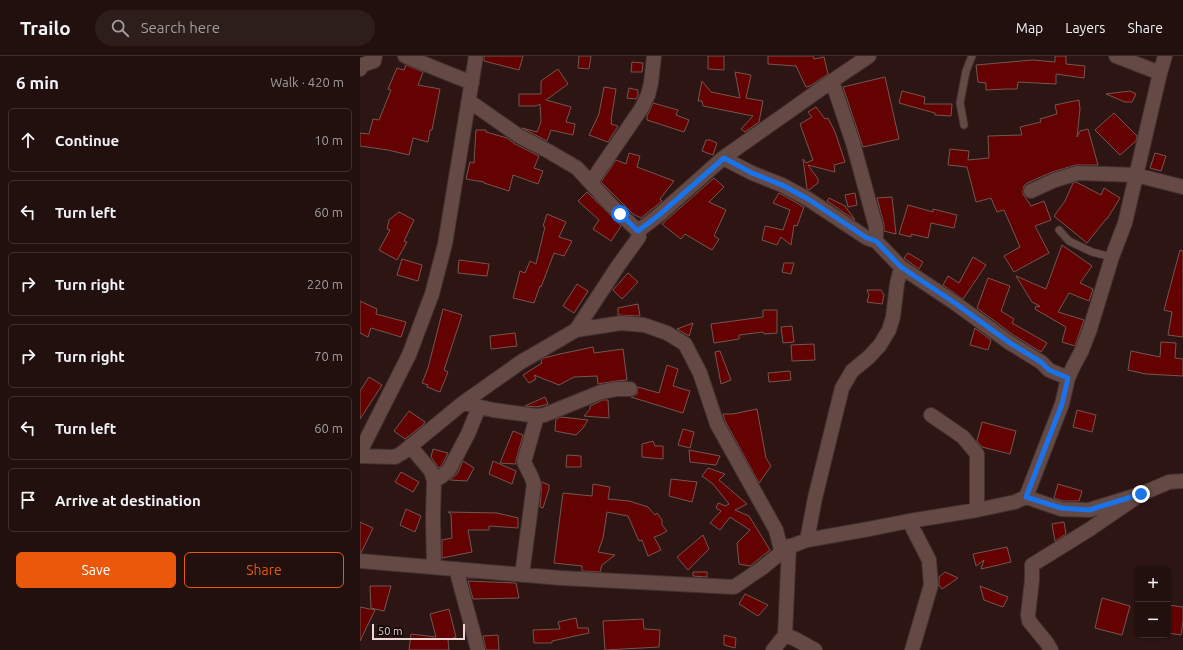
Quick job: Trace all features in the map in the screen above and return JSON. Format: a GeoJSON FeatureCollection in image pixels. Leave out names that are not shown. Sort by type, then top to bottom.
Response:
{"type":"FeatureCollection","features":[{"type":"Feature","properties":{"kind":"street"},"geometry":{"type":"LineString","coordinates":[[360,69],[362,65],[374,61],[376,56]]}},
{"type":"Feature","properties":{"kind":"street"},"geometry":{"type":"LineString","coordinates":[[405,56],[472,83]]}},
{"type":"Feature","properties":{"kind":"street"},"geometry":{"type":"LineString","coordinates":[[360,452],[409,355],[432,294],[445,244],[476,56]]}},
{"type":"Feature","properties":{"kind":"street"},"geometry":{"type":"LineString","coordinates":[[591,182],[648,95],[652,83],[654,56]]}},
{"type":"Feature","properties":{"kind":"street"},"geometry":{"type":"LineString","coordinates":[[638,231],[659,215],[724,158],[869,56]]}},
{"type":"Feature","properties":{"kind":"street"},"geometry":{"type":"LineString","coordinates":[[1116,56],[1160,73]]}},
{"type":"Feature","properties":{"kind":"street"},"geometry":{"type":"LineString","coordinates":[[1026,497],[1062,404],[1068,378],[1082,350],[1090,329],[1112,258],[1125,223],[1165,56]]}},
{"type":"Feature","properties":{"kind":"street"},"geometry":{"type":"LineString","coordinates":[[832,81],[853,143],[876,227],[876,241]]}},
{"type":"Feature","properties":{"kind":"street"},"geometry":{"type":"LineString","coordinates":[[469,101],[520,136],[577,168],[611,205],[638,231],[639,237],[576,330]]}},
{"type":"Feature","properties":{"kind":"street"},"geometry":{"type":"LineString","coordinates":[[724,158],[752,173],[782,185],[802,196],[867,238],[876,241],[901,267],[955,303],[1010,343],[1041,362],[1049,370],[1068,378]]}},
{"type":"Feature","properties":{"kind":"street"},"geometry":{"type":"LineString","coordinates":[[1031,191],[1055,180],[1078,173],[1136,175],[1183,187]]}},
{"type":"Feature","properties":{"kind":"street"},"geometry":{"type":"LineString","coordinates":[[807,540],[815,498],[842,388],[852,371],[880,346],[889,330],[893,317],[897,284],[901,267]]}},
{"type":"Feature","properties":{"kind":"street"},"geometry":{"type":"LineString","coordinates":[[360,456],[395,457],[463,403],[521,362],[576,330],[621,323],[644,324],[667,333],[686,344],[700,373],[717,424],[776,530],[781,550],[807,540],[976,510],[1015,502],[1026,497],[1061,508],[1089,510],[1141,494],[1169,482],[1183,481]]}},
{"type":"Feature","properties":{"kind":"street"},"geometry":{"type":"LineString","coordinates":[[463,403],[493,410],[537,416],[544,415],[601,392],[617,389],[630,389]]}},
{"type":"Feature","properties":{"kind":"street"},"geometry":{"type":"LineString","coordinates":[[434,481],[449,470],[468,434],[479,407]]}},
{"type":"Feature","properties":{"kind":"street"},"geometry":{"type":"LineString","coordinates":[[931,414],[963,437],[977,454],[976,510]]}},
{"type":"Feature","properties":{"kind":"street"},"geometry":{"type":"LineString","coordinates":[[522,575],[534,484],[524,462],[537,416]]}},
{"type":"Feature","properties":{"kind":"street"},"geometry":{"type":"LineString","coordinates":[[410,446],[431,471],[434,481],[434,567]]}},
{"type":"Feature","properties":{"kind":"street"},"geometry":{"type":"LineString","coordinates":[[1052,650],[1029,621],[1028,615],[1032,565],[1090,529],[1141,494]]}},
{"type":"Feature","properties":{"kind":"street"},"geometry":{"type":"LineString","coordinates":[[909,521],[929,560],[931,586],[912,650]]}},
{"type":"Feature","properties":{"kind":"street"},"geometry":{"type":"LineString","coordinates":[[360,561],[561,578],[734,587],[762,568],[789,546]]}},
{"type":"Feature","properties":{"kind":"street"},"geometry":{"type":"LineString","coordinates":[[773,650],[784,635],[789,546]]}},
{"type":"Feature","properties":{"kind":"street"},"geometry":{"type":"LineString","coordinates":[[456,569],[478,650]]}},
{"type":"Feature","properties":{"kind":"street"},"geometry":{"type":"LineString","coordinates":[[784,635],[815,650]]}},
{"type":"Feature","properties":{"kind":"lane"},"geometry":{"type":"LineString","coordinates":[[964,125],[960,103],[966,71],[972,56]]}},
{"type":"Feature","properties":{"kind":"lane"},"geometry":{"type":"LineString","coordinates":[[1059,230],[1069,240],[1092,252],[1112,258]]}},
{"type":"Feature","properties":{"kind":"building"},"geometry":{"type":"Polygon","coordinates":[[[484,56],[523,56],[519,70],[484,61],[484,56]]]}},
{"type":"Feature","properties":{"kind":"building"},"geometry":{"type":"Polygon","coordinates":[[[579,56],[591,56],[589,69],[578,68],[579,56]]]}},
{"type":"Feature","properties":{"kind":"building"},"geometry":{"type":"Polygon","coordinates":[[[708,56],[724,56],[724,70],[708,69],[708,56]]]}},
{"type":"Feature","properties":{"kind":"building"},"geometry":{"type":"Polygon","coordinates":[[[768,56],[813,56],[814,59],[824,57],[828,74],[806,87],[796,66],[768,64],[768,56]]]}},
{"type":"Feature","properties":{"kind":"building"},"geometry":{"type":"Polygon","coordinates":[[[1055,56],[1066,56],[1066,64],[1085,66],[1084,78],[1056,74],[1056,84],[1018,82],[1017,89],[986,90],[986,83],[978,82],[976,65],[1033,60],[1055,62],[1055,56]]]}},
{"type":"Feature","properties":{"kind":"building"},"geometry":{"type":"Polygon","coordinates":[[[632,62],[643,63],[642,72],[631,72],[632,62]]]}},
{"type":"Feature","properties":{"kind":"building"},"geometry":{"type":"Polygon","coordinates":[[[406,65],[423,72],[418,85],[440,89],[432,130],[430,130],[428,142],[413,138],[409,155],[360,146],[360,133],[369,134],[373,119],[379,120],[391,90],[388,89],[397,68],[404,70],[406,65]]]}},
{"type":"Feature","properties":{"kind":"building"},"geometry":{"type":"Polygon","coordinates":[[[558,69],[568,84],[546,100],[571,107],[566,122],[575,124],[573,135],[551,130],[547,141],[522,128],[537,132],[541,122],[540,104],[536,106],[519,106],[519,94],[541,94],[541,81],[558,69]]]}},
{"type":"Feature","properties":{"kind":"building"},"geometry":{"type":"Polygon","coordinates":[[[735,72],[751,75],[746,98],[763,101],[759,122],[745,132],[741,129],[753,116],[703,106],[702,101],[698,101],[702,81],[711,92],[740,98],[735,72]]]}},
{"type":"Feature","properties":{"kind":"building"},"geometry":{"type":"Polygon","coordinates":[[[885,77],[899,139],[863,147],[843,87],[885,77]]]}},
{"type":"Feature","properties":{"kind":"building"},"geometry":{"type":"Polygon","coordinates":[[[604,87],[616,89],[611,124],[618,126],[608,142],[589,135],[599,114],[604,87]]]}},
{"type":"Feature","properties":{"kind":"building"},"geometry":{"type":"Polygon","coordinates":[[[629,88],[638,90],[636,99],[627,98],[629,88]]]}},
{"type":"Feature","properties":{"kind":"building"},"geometry":{"type":"Polygon","coordinates":[[[902,91],[925,97],[924,104],[952,104],[951,116],[935,115],[935,113],[899,103],[902,91]]]}},
{"type":"Feature","properties":{"kind":"building"},"geometry":{"type":"Polygon","coordinates":[[[1130,91],[1136,94],[1132,102],[1125,102],[1106,94],[1130,91]]]}},
{"type":"Feature","properties":{"kind":"building"},"geometry":{"type":"Polygon","coordinates":[[[1079,100],[1080,109],[1077,137],[1080,131],[1088,129],[1098,165],[1076,165],[1052,172],[1027,183],[1024,186],[1023,194],[1031,206],[1044,201],[1051,220],[1035,226],[1049,253],[1014,272],[1004,256],[1020,247],[1004,210],[997,212],[991,198],[976,202],[967,167],[948,165],[950,149],[969,151],[968,160],[989,158],[988,136],[1022,135],[1020,127],[1041,122],[1040,119],[1057,114],[1055,105],[1079,100]]]}},
{"type":"Feature","properties":{"kind":"building"},"geometry":{"type":"Polygon","coordinates":[[[653,103],[678,110],[676,115],[689,120],[684,132],[647,120],[647,116],[653,103]]]}},
{"type":"Feature","properties":{"kind":"building"},"geometry":{"type":"Polygon","coordinates":[[[816,107],[825,119],[828,118],[835,132],[845,162],[834,165],[835,172],[808,165],[818,179],[818,183],[809,190],[807,189],[803,159],[806,163],[813,160],[800,124],[812,117],[808,112],[816,107]]]}},
{"type":"Feature","properties":{"kind":"building"},"geometry":{"type":"Polygon","coordinates":[[[1114,113],[1137,136],[1136,141],[1120,155],[1095,130],[1114,113]]]}},
{"type":"Feature","properties":{"kind":"building"},"geometry":{"type":"Polygon","coordinates":[[[476,130],[486,130],[486,132],[507,138],[515,144],[539,156],[534,168],[543,171],[538,184],[513,175],[509,191],[484,182],[466,179],[470,162],[474,163],[476,130]]]}},
{"type":"Feature","properties":{"kind":"building"},"geometry":{"type":"Polygon","coordinates":[[[706,140],[717,143],[713,155],[702,151],[706,140]]]}},
{"type":"Feature","properties":{"kind":"building"},"geometry":{"type":"Polygon","coordinates":[[[629,153],[640,156],[637,167],[674,181],[660,199],[662,201],[641,218],[633,214],[601,182],[616,160],[626,164],[629,153]]]}},
{"type":"Feature","properties":{"kind":"building"},"geometry":{"type":"Polygon","coordinates":[[[1155,153],[1166,156],[1161,171],[1150,168],[1155,153]]]}},
{"type":"Feature","properties":{"kind":"building"},"geometry":{"type":"Polygon","coordinates":[[[714,178],[724,187],[709,202],[726,210],[714,236],[719,239],[712,250],[685,234],[681,239],[662,224],[714,178]]]}},
{"type":"Feature","properties":{"kind":"building"},"geometry":{"type":"Polygon","coordinates":[[[1076,182],[1101,195],[1104,188],[1120,198],[1107,219],[1087,243],[1054,216],[1065,201],[1073,183],[1076,182]]]}},
{"type":"Feature","properties":{"kind":"building"},"geometry":{"type":"Polygon","coordinates":[[[587,192],[621,226],[611,241],[593,229],[599,220],[578,201],[587,192]]]}},
{"type":"Feature","properties":{"kind":"building"},"geometry":{"type":"Polygon","coordinates":[[[779,193],[804,207],[797,226],[794,225],[791,245],[781,237],[777,245],[762,240],[765,226],[783,230],[790,210],[773,203],[779,193]]]}},
{"type":"Feature","properties":{"kind":"building"},"geometry":{"type":"Polygon","coordinates":[[[855,193],[857,205],[848,207],[845,195],[855,193]]]}},
{"type":"Feature","properties":{"kind":"building"},"geometry":{"type":"Polygon","coordinates":[[[892,197],[896,234],[884,231],[884,225],[877,198],[892,197]]]}},
{"type":"Feature","properties":{"kind":"building"},"geometry":{"type":"Polygon","coordinates":[[[829,198],[845,206],[855,220],[827,201],[829,198]]]}},
{"type":"Feature","properties":{"kind":"building"},"geometry":{"type":"Polygon","coordinates":[[[908,205],[933,212],[933,209],[957,215],[954,228],[931,223],[928,238],[911,234],[911,237],[899,234],[908,205]]]}},
{"type":"Feature","properties":{"kind":"building"},"geometry":{"type":"Polygon","coordinates":[[[399,212],[414,220],[404,241],[407,242],[397,260],[379,250],[390,230],[387,229],[389,220],[399,212]]]}},
{"type":"Feature","properties":{"kind":"building"},"geometry":{"type":"Polygon","coordinates":[[[547,214],[566,222],[559,237],[572,241],[564,256],[554,253],[534,303],[513,298],[520,271],[525,273],[530,261],[536,264],[545,227],[543,226],[547,214]]]}},
{"type":"Feature","properties":{"kind":"building"},"geometry":{"type":"Polygon","coordinates":[[[1062,245],[1092,266],[1080,283],[1093,289],[1089,301],[1069,293],[1058,312],[1084,320],[1075,346],[1062,342],[1066,327],[1035,309],[1036,306],[1040,306],[1032,302],[1016,276],[1046,289],[1062,245]]]}},
{"type":"Feature","properties":{"kind":"building"},"geometry":{"type":"Polygon","coordinates":[[[1180,250],[1183,251],[1183,337],[1168,335],[1172,312],[1164,310],[1180,250]]]}},
{"type":"Feature","properties":{"kind":"building"},"geometry":{"type":"Polygon","coordinates":[[[908,253],[923,262],[919,269],[904,258],[908,253]]]}},
{"type":"Feature","properties":{"kind":"building"},"geometry":{"type":"Polygon","coordinates":[[[973,257],[986,265],[963,299],[943,285],[948,276],[959,283],[973,257]]]}},
{"type":"Feature","properties":{"kind":"building"},"geometry":{"type":"Polygon","coordinates":[[[402,259],[422,265],[418,281],[397,275],[402,259]]]}},
{"type":"Feature","properties":{"kind":"building"},"geometry":{"type":"Polygon","coordinates":[[[459,260],[489,264],[487,276],[458,273],[459,260]]]}},
{"type":"Feature","properties":{"kind":"building"},"geometry":{"type":"Polygon","coordinates":[[[784,263],[794,263],[791,274],[782,272],[784,263]]]}},
{"type":"Feature","properties":{"kind":"building"},"geometry":{"type":"Polygon","coordinates":[[[628,273],[638,282],[622,299],[613,290],[628,273]]]}},
{"type":"Feature","properties":{"kind":"building"},"geometry":{"type":"Polygon","coordinates":[[[988,278],[1010,286],[1001,311],[1014,319],[1012,323],[1047,343],[1041,352],[1015,336],[977,308],[988,278]]]}},
{"type":"Feature","properties":{"kind":"building"},"geometry":{"type":"Polygon","coordinates":[[[577,284],[588,291],[574,313],[563,306],[577,284]]]}},
{"type":"Feature","properties":{"kind":"building"},"geometry":{"type":"Polygon","coordinates":[[[867,290],[881,290],[884,295],[882,304],[867,302],[869,295],[867,290]]]}},
{"type":"Feature","properties":{"kind":"building"},"geometry":{"type":"Polygon","coordinates":[[[360,301],[377,309],[376,314],[406,322],[401,337],[371,328],[368,337],[360,333],[360,301]]]}},
{"type":"Feature","properties":{"kind":"building"},"geometry":{"type":"Polygon","coordinates":[[[638,304],[640,316],[618,315],[618,308],[638,304]]]}},
{"type":"Feature","properties":{"kind":"building"},"geometry":{"type":"Polygon","coordinates":[[[443,309],[462,315],[444,370],[448,372],[440,392],[427,387],[428,385],[422,383],[428,368],[443,309]]]}},
{"type":"Feature","properties":{"kind":"building"},"geometry":{"type":"Polygon","coordinates":[[[763,310],[777,310],[777,333],[764,334],[763,332],[739,335],[739,339],[714,343],[711,324],[763,317],[763,310]]]}},
{"type":"Feature","properties":{"kind":"building"},"geometry":{"type":"Polygon","coordinates":[[[693,323],[689,336],[677,329],[693,323]]]}},
{"type":"Feature","properties":{"kind":"building"},"geometry":{"type":"Polygon","coordinates":[[[792,326],[794,342],[783,343],[781,327],[792,326]]]}},
{"type":"Feature","properties":{"kind":"building"},"geometry":{"type":"Polygon","coordinates":[[[975,328],[991,340],[988,350],[970,345],[975,328]]]}},
{"type":"Feature","properties":{"kind":"building"},"geometry":{"type":"Polygon","coordinates":[[[515,333],[517,346],[491,349],[490,336],[515,333]]]}},
{"type":"Feature","properties":{"kind":"building"},"geometry":{"type":"Polygon","coordinates":[[[1161,342],[1176,343],[1175,358],[1183,359],[1183,376],[1146,374],[1128,370],[1131,351],[1160,357],[1161,342]]]}},
{"type":"Feature","properties":{"kind":"building"},"geometry":{"type":"Polygon","coordinates":[[[814,344],[815,360],[792,361],[791,345],[814,344]]]}},
{"type":"Feature","properties":{"kind":"building"},"geometry":{"type":"Polygon","coordinates":[[[593,347],[594,353],[623,349],[627,380],[598,384],[597,376],[574,377],[559,385],[534,375],[536,379],[529,383],[523,375],[542,363],[541,360],[544,358],[593,347]]]}},
{"type":"Feature","properties":{"kind":"building"},"geometry":{"type":"Polygon","coordinates":[[[720,351],[731,380],[721,384],[715,352],[720,351]]]}},
{"type":"Feature","properties":{"kind":"building"},"geometry":{"type":"Polygon","coordinates":[[[667,365],[678,369],[673,386],[690,391],[683,413],[631,397],[637,394],[638,387],[659,393],[667,365]]]}},
{"type":"Feature","properties":{"kind":"building"},"geometry":{"type":"Polygon","coordinates":[[[790,371],[791,380],[769,382],[768,373],[790,371]]]}},
{"type":"Feature","properties":{"kind":"building"},"geometry":{"type":"Polygon","coordinates":[[[369,377],[382,385],[360,419],[360,391],[369,377]]]}},
{"type":"Feature","properties":{"kind":"building"},"geometry":{"type":"Polygon","coordinates":[[[545,397],[548,404],[537,407],[525,406],[545,397]]]}},
{"type":"Feature","properties":{"kind":"building"},"geometry":{"type":"Polygon","coordinates":[[[603,400],[608,400],[609,418],[584,416],[590,409],[590,406],[603,400]]]}},
{"type":"Feature","properties":{"kind":"building"},"geometry":{"type":"Polygon","coordinates":[[[757,409],[766,458],[771,466],[759,483],[725,421],[723,414],[733,414],[757,409]]]}},
{"type":"Feature","properties":{"kind":"building"},"geometry":{"type":"Polygon","coordinates":[[[1077,410],[1096,415],[1092,432],[1073,427],[1077,410]]]}},
{"type":"Feature","properties":{"kind":"building"},"geometry":{"type":"Polygon","coordinates":[[[409,411],[425,422],[405,439],[394,431],[409,411]]]}},
{"type":"Feature","properties":{"kind":"building"},"geometry":{"type":"Polygon","coordinates":[[[561,417],[588,420],[576,435],[555,431],[556,419],[561,417]]]}},
{"type":"Feature","properties":{"kind":"building"},"geometry":{"type":"Polygon","coordinates":[[[982,422],[1016,431],[1010,454],[982,447],[977,441],[982,422]]]}},
{"type":"Feature","properties":{"kind":"building"},"geometry":{"type":"Polygon","coordinates":[[[683,429],[694,432],[690,448],[678,445],[683,429]]]}},
{"type":"Feature","properties":{"kind":"building"},"geometry":{"type":"Polygon","coordinates":[[[513,431],[523,435],[516,464],[500,463],[513,431]]]}},
{"type":"Feature","properties":{"kind":"building"},"geometry":{"type":"Polygon","coordinates":[[[653,441],[655,446],[663,446],[663,459],[642,457],[642,444],[653,441]]]}},
{"type":"Feature","properties":{"kind":"building"},"geometry":{"type":"Polygon","coordinates":[[[433,449],[448,453],[439,468],[431,457],[433,449]]]}},
{"type":"Feature","properties":{"kind":"building"},"geometry":{"type":"Polygon","coordinates":[[[689,450],[720,456],[716,465],[690,462],[689,450]]]}},
{"type":"Feature","properties":{"kind":"building"},"geometry":{"type":"Polygon","coordinates":[[[567,455],[581,456],[581,467],[566,467],[567,455]]]}},
{"type":"Feature","properties":{"kind":"building"},"geometry":{"type":"Polygon","coordinates":[[[463,461],[474,468],[467,481],[450,480],[457,474],[463,461]]]}},
{"type":"Feature","properties":{"kind":"building"},"geometry":{"type":"Polygon","coordinates":[[[493,461],[516,471],[512,484],[489,474],[493,461]]]}},
{"type":"Feature","properties":{"kind":"building"},"geometry":{"type":"Polygon","coordinates":[[[708,468],[725,474],[719,480],[747,504],[735,510],[749,516],[770,550],[750,566],[739,564],[737,543],[750,530],[730,517],[720,530],[710,523],[721,511],[716,508],[718,503],[726,506],[729,504],[713,484],[702,476],[708,468]]]}},
{"type":"Feature","properties":{"kind":"building"},"geometry":{"type":"Polygon","coordinates":[[[401,472],[419,482],[413,492],[395,482],[401,472]]]}},
{"type":"Feature","properties":{"kind":"building"},"geometry":{"type":"Polygon","coordinates":[[[671,479],[697,482],[692,502],[669,496],[671,479]]]}},
{"type":"Feature","properties":{"kind":"building"},"geometry":{"type":"Polygon","coordinates":[[[542,482],[549,485],[543,508],[540,507],[542,482]]]}},
{"type":"Feature","properties":{"kind":"building"},"geometry":{"type":"Polygon","coordinates":[[[593,484],[610,487],[608,499],[629,501],[648,507],[655,515],[657,513],[662,520],[662,525],[667,531],[654,537],[661,550],[648,556],[642,540],[639,541],[628,516],[607,512],[603,538],[598,552],[615,555],[602,565],[600,572],[582,571],[582,566],[554,563],[563,493],[592,496],[593,484]]]}},
{"type":"Feature","properties":{"kind":"building"},"geometry":{"type":"Polygon","coordinates":[[[1058,484],[1082,491],[1079,501],[1063,501],[1054,498],[1058,484]]]}},
{"type":"Feature","properties":{"kind":"building"},"geometry":{"type":"Polygon","coordinates":[[[406,509],[421,516],[415,532],[400,525],[406,509]]]}},
{"type":"Feature","properties":{"kind":"building"},"geometry":{"type":"Polygon","coordinates":[[[448,512],[497,513],[518,518],[518,528],[489,526],[489,530],[468,530],[472,552],[442,558],[442,540],[452,538],[451,514],[448,512]]]}},
{"type":"Feature","properties":{"kind":"building"},"geometry":{"type":"Polygon","coordinates":[[[360,522],[373,528],[361,553],[360,553],[360,522]]]}},
{"type":"Feature","properties":{"kind":"building"},"geometry":{"type":"Polygon","coordinates":[[[1064,522],[1066,534],[1055,541],[1052,524],[1064,522]]]}},
{"type":"Feature","properties":{"kind":"building"},"geometry":{"type":"Polygon","coordinates":[[[703,535],[709,549],[688,570],[677,557],[703,535]]]}},
{"type":"Feature","properties":{"kind":"building"},"geometry":{"type":"Polygon","coordinates":[[[1007,547],[1011,562],[981,569],[984,560],[976,566],[973,554],[1007,547]]]}},
{"type":"Feature","properties":{"kind":"building"},"geometry":{"type":"Polygon","coordinates":[[[693,572],[707,572],[707,577],[693,576],[693,572]]]}},
{"type":"Feature","properties":{"kind":"building"},"geometry":{"type":"Polygon","coordinates":[[[945,572],[958,578],[942,589],[939,585],[939,577],[945,572]]]}},
{"type":"Feature","properties":{"kind":"building"},"geometry":{"type":"Polygon","coordinates":[[[468,581],[516,583],[519,598],[473,599],[468,581]]]}},
{"type":"Feature","properties":{"kind":"building"},"geometry":{"type":"Polygon","coordinates":[[[370,586],[391,586],[384,611],[371,608],[370,586]]]}},
{"type":"Feature","properties":{"kind":"building"},"geometry":{"type":"Polygon","coordinates":[[[980,586],[1008,597],[1003,607],[984,600],[980,586]]]}},
{"type":"Feature","properties":{"kind":"building"},"geometry":{"type":"Polygon","coordinates":[[[745,594],[768,605],[758,616],[739,604],[745,594]]]}},
{"type":"Feature","properties":{"kind":"building"},"geometry":{"type":"Polygon","coordinates":[[[1102,598],[1130,606],[1122,635],[1095,628],[1102,598]]]}},
{"type":"Feature","properties":{"kind":"building"},"geometry":{"type":"Polygon","coordinates":[[[1171,605],[1183,607],[1181,635],[1171,633],[1171,605]]]}},
{"type":"Feature","properties":{"kind":"building"},"geometry":{"type":"Polygon","coordinates":[[[360,607],[375,610],[360,641],[360,607]]]}},
{"type":"Feature","properties":{"kind":"building"},"geometry":{"type":"Polygon","coordinates":[[[449,609],[456,637],[448,640],[449,650],[409,650],[411,634],[436,637],[430,614],[449,609]]]}},
{"type":"Feature","properties":{"kind":"building"},"geometry":{"type":"Polygon","coordinates":[[[576,618],[578,628],[588,628],[589,633],[552,641],[552,643],[534,643],[533,630],[560,629],[558,622],[576,618]]]}},
{"type":"Feature","properties":{"kind":"building"},"geometry":{"type":"Polygon","coordinates":[[[643,619],[644,629],[660,630],[659,647],[605,650],[603,621],[643,619]]]}},
{"type":"Feature","properties":{"kind":"building"},"geometry":{"type":"Polygon","coordinates":[[[498,635],[499,650],[486,650],[483,636],[498,635]]]}},
{"type":"Feature","properties":{"kind":"building"},"geometry":{"type":"Polygon","coordinates":[[[724,635],[736,638],[735,648],[724,645],[724,635]]]}},
{"type":"Feature","properties":{"kind":"route"},"geometry":{"type":"LineString","coordinates":[[620,214],[638,231],[659,215],[724,158],[752,173],[782,185],[808,199],[867,238],[876,241],[901,267],[955,303],[1010,343],[1041,362],[1049,370],[1068,378],[1062,404],[1026,497],[1061,508],[1089,510],[1141,494]]}}]}
